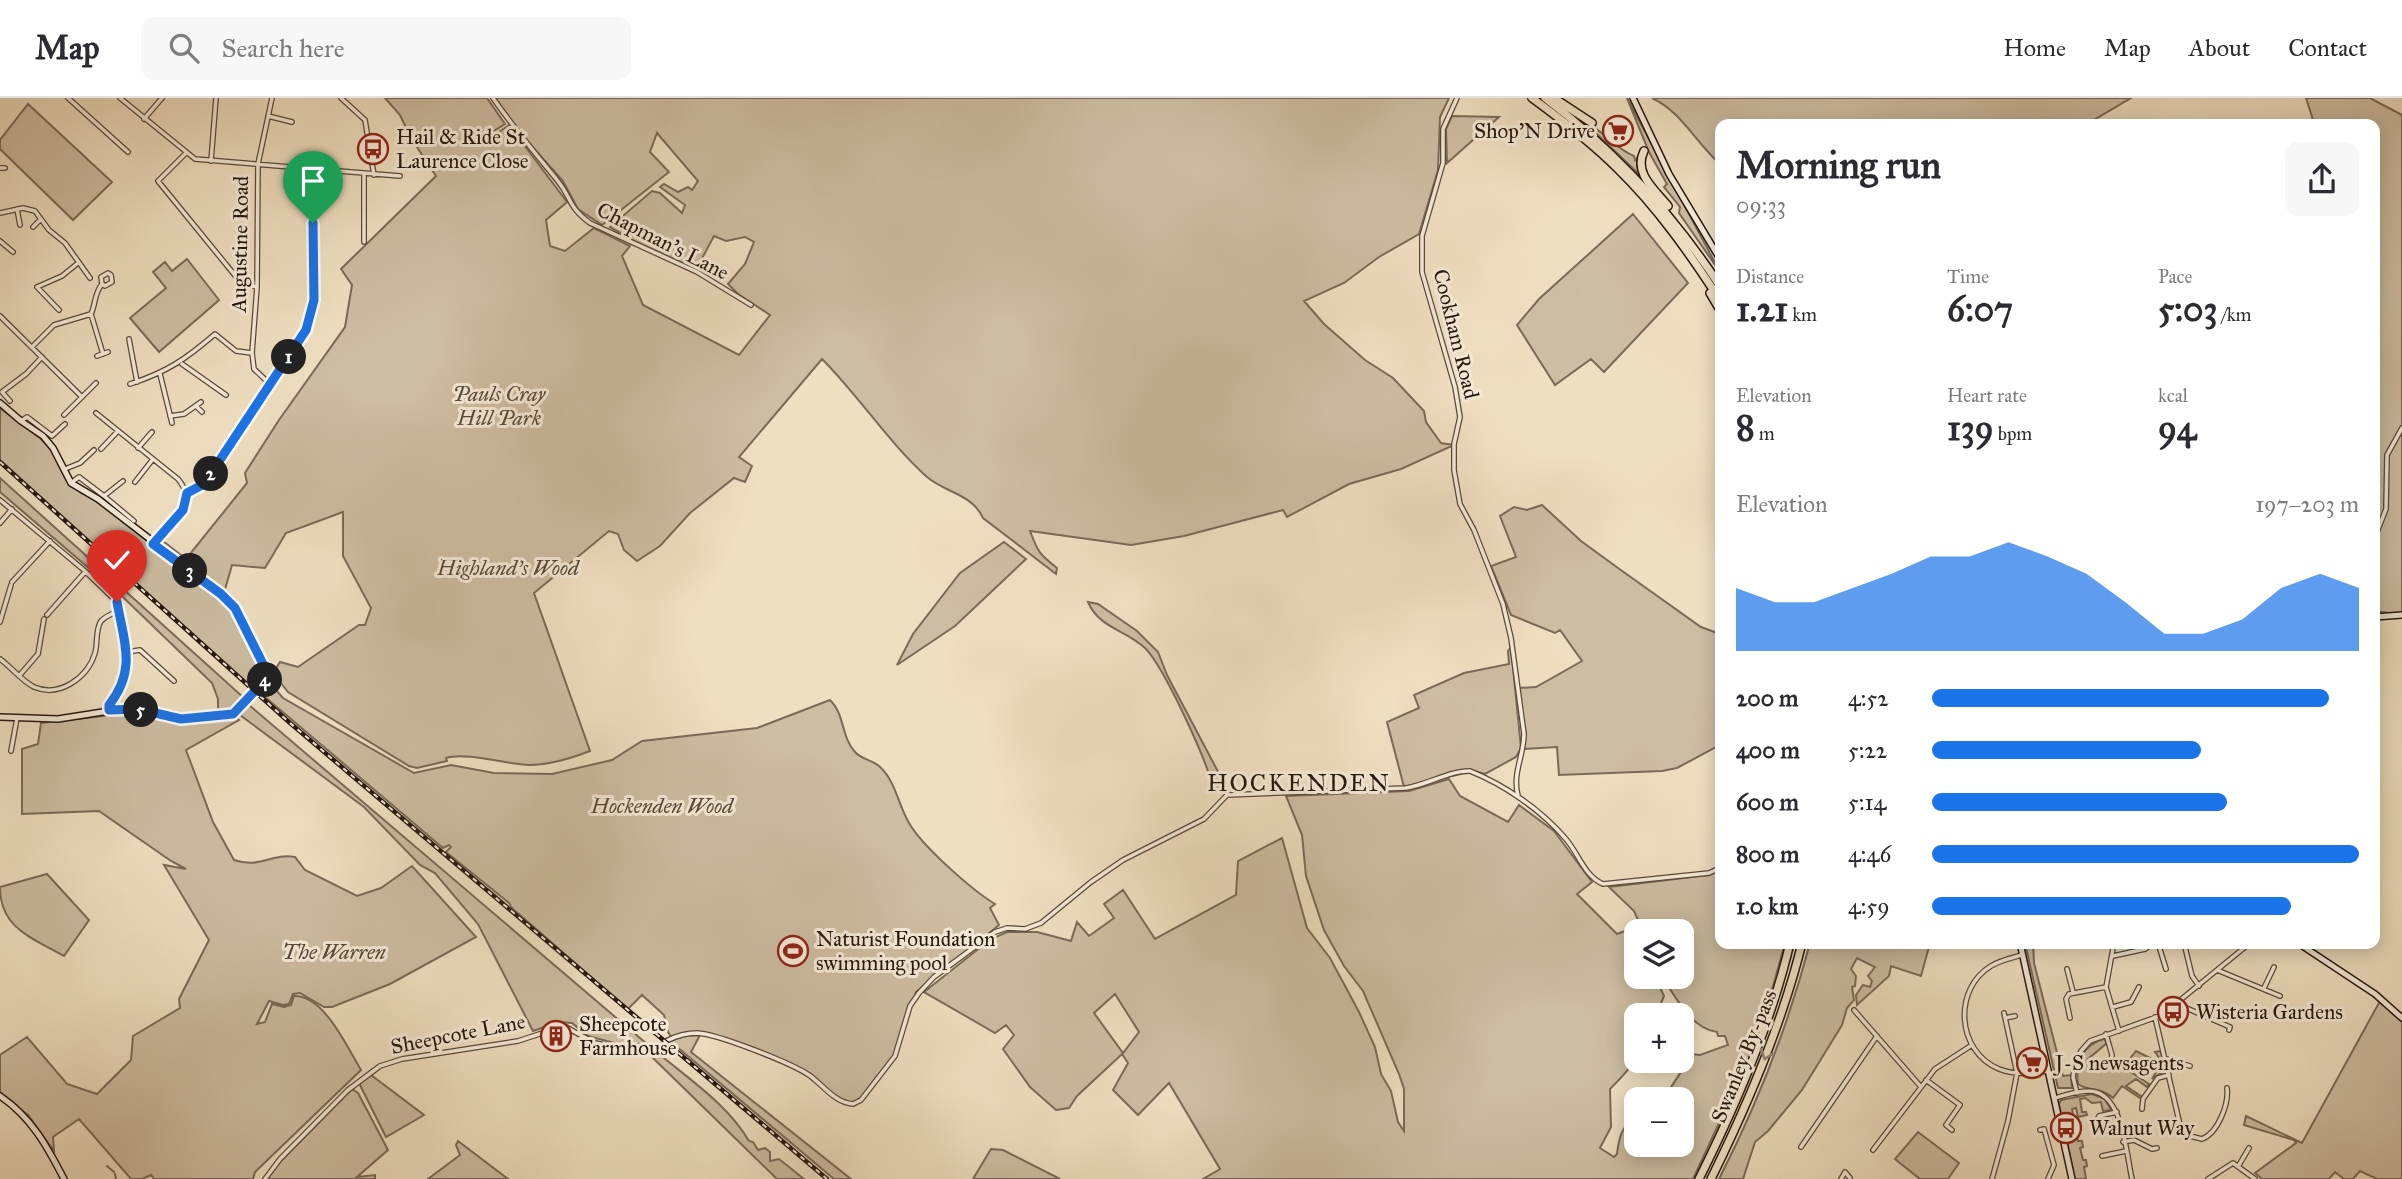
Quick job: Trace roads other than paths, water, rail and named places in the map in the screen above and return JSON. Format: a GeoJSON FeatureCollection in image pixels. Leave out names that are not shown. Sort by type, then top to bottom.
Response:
{"type":"FeatureCollection","features":[{"type":"Feature","properties":{"kind":"highway"},"geometry":{"type":"LineString","coordinates":[[1531,98],[1593,146],[1620,171],[1696,264],[1715,292]]}},
{"type":"Feature","properties":{"kind":"highway"},"geometry":{"type":"LineString","coordinates":[[1545,98],[1588,131],[1638,179],[1695,248]]}},
{"type":"Feature","properties":{"kind":"highway"},"geometry":{"type":"LineString","coordinates":[[1554,98],[1592,123]]}},
{"type":"Feature","properties":{"kind":"highway"},"geometry":{"type":"LineString","coordinates":[[1644,151],[1639,160],[1641,172],[1678,219],[1715,278]]}},
{"type":"Feature","properties":{"kind":"highway"},"geometry":{"type":"LineString","coordinates":[[1696,264],[1715,300]]}},
{"type":"Feature","properties":{"kind":"highway","name":"Swanley By-pass"},"geometry":{"type":"LineString","coordinates":[[1699,1179],[1751,1063],[1784,970],[1789,949]]}},
{"type":"Feature","properties":{"kind":"highway","name":"Swanley By-pass"},"geometry":{"type":"LineString","coordinates":[[1711,1179],[1763,1065],[1795,974],[1801,949]]}},
{"type":"Feature","properties":{"kind":"street"},"geometry":{"type":"LineString","coordinates":[[68,98],[128,152]]}},
{"type":"Feature","properties":{"kind":"street"},"geometry":{"type":"LineString","coordinates":[[120,98],[195,159],[400,176]]}},
{"type":"Feature","properties":{"kind":"street"},"geometry":{"type":"LineString","coordinates":[[144,119],[162,98]]}},
{"type":"Feature","properties":{"kind":"street"},"geometry":{"type":"LineString","coordinates":[[211,161],[216,98]]}},
{"type":"Feature","properties":{"kind":"street","name":"Augustine Road"},"geometry":{"type":"LineString","coordinates":[[253,353],[257,287],[258,164],[272,98]]}},
{"type":"Feature","properties":{"kind":"street"},"geometry":{"type":"LineString","coordinates":[[341,98],[365,120],[374,175]]}},
{"type":"Feature","properties":{"kind":"street","name":"Chapman's Lane"},"geometry":{"type":"LineString","coordinates":[[492,98],[523,142],[559,182],[577,214],[590,223],[697,272],[751,305]]}},
{"type":"Feature","properties":{"kind":"street","name":"Cookham Road"},"geometry":{"type":"LineString","coordinates":[[1457,98],[1443,129],[1443,163],[1422,236],[1422,272],[1455,387],[1460,417],[1454,444],[1454,470],[1460,503],[1489,566],[1503,604],[1511,638],[1524,734],[1524,747],[1514,781]]}},
{"type":"Feature","properties":{"kind":"street"},"geometry":{"type":"LineString","coordinates":[[1633,98],[1669,174],[1715,251]]}},
{"type":"Feature","properties":{"kind":"street"},"geometry":{"type":"LineString","coordinates":[[268,116],[292,122]]}},
{"type":"Feature","properties":{"kind":"street"},"geometry":{"type":"LineString","coordinates":[[186,153],[158,181],[242,284],[257,287]]}},
{"type":"Feature","properties":{"kind":"street"},"geometry":{"type":"LineString","coordinates":[[187,493],[204,484],[271,385],[306,330],[312,315],[313,236],[309,204],[312,169]]}},
{"type":"Feature","properties":{"kind":"street"},"geometry":{"type":"LineString","coordinates":[[363,242],[364,174]]}},
{"type":"Feature","properties":{"kind":"street"},"geometry":{"type":"LineString","coordinates":[[17,209],[20,225]]}},
{"type":"Feature","properties":{"kind":"street"},"geometry":{"type":"LineString","coordinates":[[0,213],[17,209],[35,211],[65,243],[90,278]]}},
{"type":"Feature","properties":{"kind":"street"},"geometry":{"type":"LineString","coordinates":[[33,227],[41,219]]}},
{"type":"Feature","properties":{"kind":"street"},"geometry":{"type":"LineString","coordinates":[[0,241],[13,252]]}},
{"type":"Feature","properties":{"kind":"street"},"geometry":{"type":"LineString","coordinates":[[59,310],[37,287],[62,276],[78,263]]}},
{"type":"Feature","properties":{"kind":"street"},"geometry":{"type":"LineString","coordinates":[[97,356],[106,353],[91,314],[97,290],[102,284]]}},
{"type":"Feature","properties":{"kind":"street"},"geometry":{"type":"LineString","coordinates":[[32,347],[54,325],[91,314]]}},
{"type":"Feature","properties":{"kind":"street"},"geometry":{"type":"LineString","coordinates":[[0,316],[82,397]]}},
{"type":"Feature","properties":{"kind":"street"},"geometry":{"type":"LineString","coordinates":[[130,384],[160,374],[181,363],[221,329]]}},
{"type":"Feature","properties":{"kind":"street"},"geometry":{"type":"LineString","coordinates":[[215,334],[236,351],[253,353],[254,369],[271,385]]}},
{"type":"Feature","properties":{"kind":"street"},"geometry":{"type":"LineString","coordinates":[[129,339],[137,382]]}},
{"type":"Feature","properties":{"kind":"street"},"geometry":{"type":"LineString","coordinates":[[10,401],[2,392],[26,374],[42,357]]}},
{"type":"Feature","properties":{"kind":"street"},"geometry":{"type":"LineString","coordinates":[[181,363],[224,393],[226,387]]}},
{"type":"Feature","properties":{"kind":"street"},"geometry":{"type":"LineString","coordinates":[[160,374],[172,424]]}},
{"type":"Feature","properties":{"kind":"street"},"geometry":{"type":"LineString","coordinates":[[64,415],[96,383]]}},
{"type":"Feature","properties":{"kind":"street"},"geometry":{"type":"LineString","coordinates":[[170,416],[184,414],[201,402]]}},
{"type":"Feature","properties":{"kind":"street"},"geometry":{"type":"LineString","coordinates":[[0,403],[20,422],[43,436],[53,448],[71,483],[98,499],[221,594],[235,608],[270,674],[233,714],[181,719],[138,709],[109,710],[58,719],[0,717]]}},
{"type":"Feature","properties":{"kind":"street"},"geometry":{"type":"LineString","coordinates":[[197,407],[202,412]]}},
{"type":"Feature","properties":{"kind":"street"},"geometry":{"type":"LineString","coordinates":[[96,412],[178,479],[187,493],[183,510],[153,544]]}},
{"type":"Feature","properties":{"kind":"street"},"geometry":{"type":"LineString","coordinates":[[20,422],[27,416],[48,435],[65,424]]}},
{"type":"Feature","properties":{"kind":"street"},"geometry":{"type":"LineString","coordinates":[[2380,524],[2386,509],[2387,455],[2402,428]]}},
{"type":"Feature","properties":{"kind":"street"},"geometry":{"type":"LineString","coordinates":[[101,449],[118,431]]}},
{"type":"Feature","properties":{"kind":"street"},"geometry":{"type":"LineString","coordinates":[[138,448],[152,432]]}},
{"type":"Feature","properties":{"kind":"street"},"geometry":{"type":"LineString","coordinates":[[63,470],[80,463],[94,450]]}},
{"type":"Feature","properties":{"kind":"street"},"geometry":{"type":"LineString","coordinates":[[135,482],[153,459]]}},
{"type":"Feature","properties":{"kind":"street"},"geometry":{"type":"LineString","coordinates":[[71,483],[79,477],[134,521]]}},
{"type":"Feature","properties":{"kind":"street"},"geometry":{"type":"LineString","coordinates":[[104,496],[123,481]]}},
{"type":"Feature","properties":{"kind":"street"},"geometry":{"type":"LineString","coordinates":[[0,500],[114,596],[127,652],[126,675],[119,692],[109,705],[109,710]]}},
{"type":"Feature","properties":{"kind":"street"},"geometry":{"type":"LineString","coordinates":[[0,523],[12,509]]}},
{"type":"Feature","properties":{"kind":"street"},"geometry":{"type":"LineString","coordinates":[[0,622],[12,584],[50,541]]}},
{"type":"Feature","properties":{"kind":"street"},"geometry":{"type":"LineString","coordinates":[[19,676],[38,654],[45,617],[85,571]]}},
{"type":"Feature","properties":{"kind":"street"},"geometry":{"type":"LineString","coordinates":[[0,659],[32,686],[60,688],[78,680],[91,665],[98,626],[118,609]]}},
{"type":"Feature","properties":{"kind":"street"},"geometry":{"type":"LineString","coordinates":[[2380,617],[2402,615]]}},
{"type":"Feature","properties":{"kind":"street"},"geometry":{"type":"LineString","coordinates":[[127,652],[140,650],[174,681]]}},
{"type":"Feature","properties":{"kind":"street"},"geometry":{"type":"LineString","coordinates":[[12,751],[17,718]]}},
{"type":"Feature","properties":{"kind":"street"},"geometry":{"type":"LineString","coordinates":[[666,1041],[683,1035],[707,1035],[790,1065],[810,1076],[836,1098],[853,1104],[861,1100],[895,1056],[910,1006],[925,984],[995,932],[1007,928],[1025,929],[1041,923],[1123,860],[1198,823],[1227,795],[1406,788],[1427,785],[1462,771],[1482,776],[1519,798],[1563,835],[1591,878],[1603,884],[1715,870]]}},
{"type":"Feature","properties":{"kind":"street"},"geometry":{"type":"LineString","coordinates":[[1505,789],[1514,781],[1519,798]]}},
{"type":"Feature","properties":{"kind":"street"},"geometry":{"type":"LineString","coordinates":[[2021,949],[2072,1179]]}},
{"type":"Feature","properties":{"kind":"street"},"geometry":{"type":"LineString","coordinates":[[2114,949],[2106,986],[2119,1031]]}},
{"type":"Feature","properties":{"kind":"street"},"geometry":{"type":"LineString","coordinates":[[2113,956],[2145,949]]}},
{"type":"Feature","properties":{"kind":"street"},"geometry":{"type":"LineString","coordinates":[[2158,949],[2166,969]]}},
{"type":"Feature","properties":{"kind":"street"},"geometry":{"type":"LineString","coordinates":[[2185,949],[2192,976],[2199,986]]}},
{"type":"Feature","properties":{"kind":"street"},"geometry":{"type":"LineString","coordinates":[[2077,1093],[2073,1077],[2078,1057],[2090,1041],[2155,1017],[2177,1004],[2243,949]]}},
{"type":"Feature","properties":{"kind":"street"},"geometry":{"type":"LineString","coordinates":[[2307,949],[2375,994],[2402,1018]]}},
{"type":"Feature","properties":{"kind":"street"},"geometry":{"type":"LineString","coordinates":[[2022,955],[1992,966],[1973,984],[1964,1008],[1965,1026],[1972,1045],[1994,1066],[2017,1073],[2048,1071]]}},
{"type":"Feature","properties":{"kind":"street"},"geometry":{"type":"LineString","coordinates":[[2264,988],[2274,967]]}},
{"type":"Feature","properties":{"kind":"street"},"geometry":{"type":"LineString","coordinates":[[2067,969],[2073,992]]}},
{"type":"Feature","properties":{"kind":"street"},"geometry":{"type":"LineString","coordinates":[[2217,970],[2280,996]]}},
{"type":"Feature","properties":{"kind":"street"},"geometry":{"type":"LineString","coordinates":[[2070,1018],[2066,999],[2073,992],[2106,986]]}},
{"type":"Feature","properties":{"kind":"street"},"geometry":{"type":"LineString","coordinates":[[2113,1007],[2131,1002],[2139,987]]}},
{"type":"Feature","properties":{"kind":"street"},"geometry":{"type":"LineString","coordinates":[[2177,1004],[2230,1027],[2229,1030]]}},
{"type":"Feature","properties":{"kind":"street"},"geometry":{"type":"LineString","coordinates":[[1854,1010],[1922,1087]]}},
{"type":"Feature","properties":{"kind":"street"},"geometry":{"type":"LineString","coordinates":[[1992,1179],[2008,1121],[2017,1073],[2005,1016],[2015,1016]]}},
{"type":"Feature","properties":{"kind":"street"},"geometry":{"type":"LineString","coordinates":[[2155,1017],[2167,1059],[2180,1125],[2188,1134],[2197,1139],[2206,1138],[2213,1133],[2228,1095],[2227,1088]]}},
{"type":"Feature","properties":{"kind":"street","name":"Sheepcote Lane"},"geometry":{"type":"LineString","coordinates":[[265,1179],[280,1159],[348,1090],[390,1062],[517,1041],[564,1026],[595,1044],[620,1048],[655,1047]]}},
{"type":"Feature","properties":{"kind":"street"},"geometry":{"type":"LineString","coordinates":[[2106,1034],[2112,1055],[2110,1066]]}},
{"type":"Feature","properties":{"kind":"street"},"geometry":{"type":"LineString","coordinates":[[1801,1147],[1877,1036]]}},
{"type":"Feature","properties":{"kind":"street"},"geometry":{"type":"LineString","coordinates":[[1874,1150],[1941,1063],[1972,1045]]}},
{"type":"Feature","properties":{"kind":"street"},"geometry":{"type":"LineString","coordinates":[[2167,1059],[2190,1066]]}},
{"type":"Feature","properties":{"kind":"street"},"geometry":{"type":"LineString","coordinates":[[2142,1109],[2143,1099],[2158,1078],[2169,1075]]}},
{"type":"Feature","properties":{"kind":"street"},"geometry":{"type":"LineString","coordinates":[[1926,1080],[1959,1105],[1946,1125],[1952,1130]]}},
{"type":"Feature","properties":{"kind":"street"},"geometry":{"type":"LineString","coordinates":[[2055,1098],[2091,1091],[2112,1102],[2117,1112],[2132,1179]]}},
{"type":"Feature","properties":{"kind":"street"},"geometry":{"type":"LineString","coordinates":[[0,1096],[25,1115],[35,1127],[64,1179]]}},
{"type":"Feature","properties":{"kind":"street"},"geometry":{"type":"LineString","coordinates":[[2097,1120],[2099,1116],[2117,1112]]}},
{"type":"Feature","properties":{"kind":"street"},"geometry":{"type":"LineString","coordinates":[[2040,1130],[2044,1129],[2054,1166],[2048,1179]]}},
{"type":"Feature","properties":{"kind":"street"},"geometry":{"type":"LineString","coordinates":[[2123,1142],[2134,1140],[2152,1149],[2157,1148]]}},
{"type":"Feature","properties":{"kind":"street"},"geometry":{"type":"LineString","coordinates":[[2239,1166],[2249,1148]]}},
{"type":"Feature","properties":{"kind":"street"},"geometry":{"type":"LineString","coordinates":[[2102,1156],[2126,1151]]}},
{"type":"Feature","properties":{"kind":"street"},"geometry":{"type":"LineString","coordinates":[[2207,1179],[2229,1165],[2239,1166],[2255,1179]]}},
{"type":"Feature","properties":{"kind":"street"},"geometry":{"type":"LineString","coordinates":[[1845,1169],[1851,1179],[1841,1179],[1845,1169]]}},
{"type":"Feature","properties":{"kind":"waterway"},"geometry":{"type":"LineString","coordinates":[[107,1166],[114,1172]]}},
{"type":"Feature","properties":{"kind":"waterway"},"geometry":{"type":"LineString","coordinates":[[115,1174],[116,1179]]}},
{"type":"Feature","properties":{"kind":"tunnel"},"geometry":{"type":"LineString","coordinates":[[655,1047],[666,1041]]}},
{"type":"Feature","properties":{"kind":"railway"},"geometry":{"type":"LineString","coordinates":[[0,462],[290,723],[827,1179]]}},
{"type":"Feature","properties":{"kind":"place","name":"Shop'N Drive"},"geometry":{"type":"Point","coordinates":[1618,131]}},
{"type":"Feature","properties":{"kind":"place","name":"Hail & Ride St Laurence Close"},"geometry":{"type":"Point","coordinates":[373,149]}},
{"type":"Feature","properties":{"kind":"place","name":"Naturist Foundation swimming pool"},"geometry":{"type":"Point","coordinates":[793,951]}},
{"type":"Feature","properties":{"kind":"place","name":"Wisteria Gardens"},"geometry":{"type":"Point","coordinates":[2173,1012]}},
{"type":"Feature","properties":{"kind":"place","name":"Sheepcote Farmhouse"},"geometry":{"type":"Point","coordinates":[556,1036]}},
{"type":"Feature","properties":{"kind":"place","name":"J-S newsagents"},"geometry":{"type":"Point","coordinates":[2032,1063]}},
{"type":"Feature","properties":{"kind":"place","name":"Walnut Way"},"geometry":{"type":"Point","coordinates":[2066,1128]}},
{"type":"Feature","properties":{"kind":"district","name":"HOCKENDEN"},"geometry":{"type":"Point","coordinates":[1299,783]}},
{"type":"Feature","properties":{"kind":"park label","name":"Pauls Cray Hill Park"},"geometry":{"type":"Point","coordinates":[499,406]}},
{"type":"Feature","properties":{"kind":"park label","name":"Highland's Wood"},"geometry":{"type":"Point","coordinates":[508,568]}},
{"type":"Feature","properties":{"kind":"park label","name":"Hockenden Wood"},"geometry":{"type":"Point","coordinates":[662,806]}},
{"type":"Feature","properties":{"kind":"park label","name":"The Warren"},"geometry":{"type":"Point","coordinates":[334,952]}}]}
